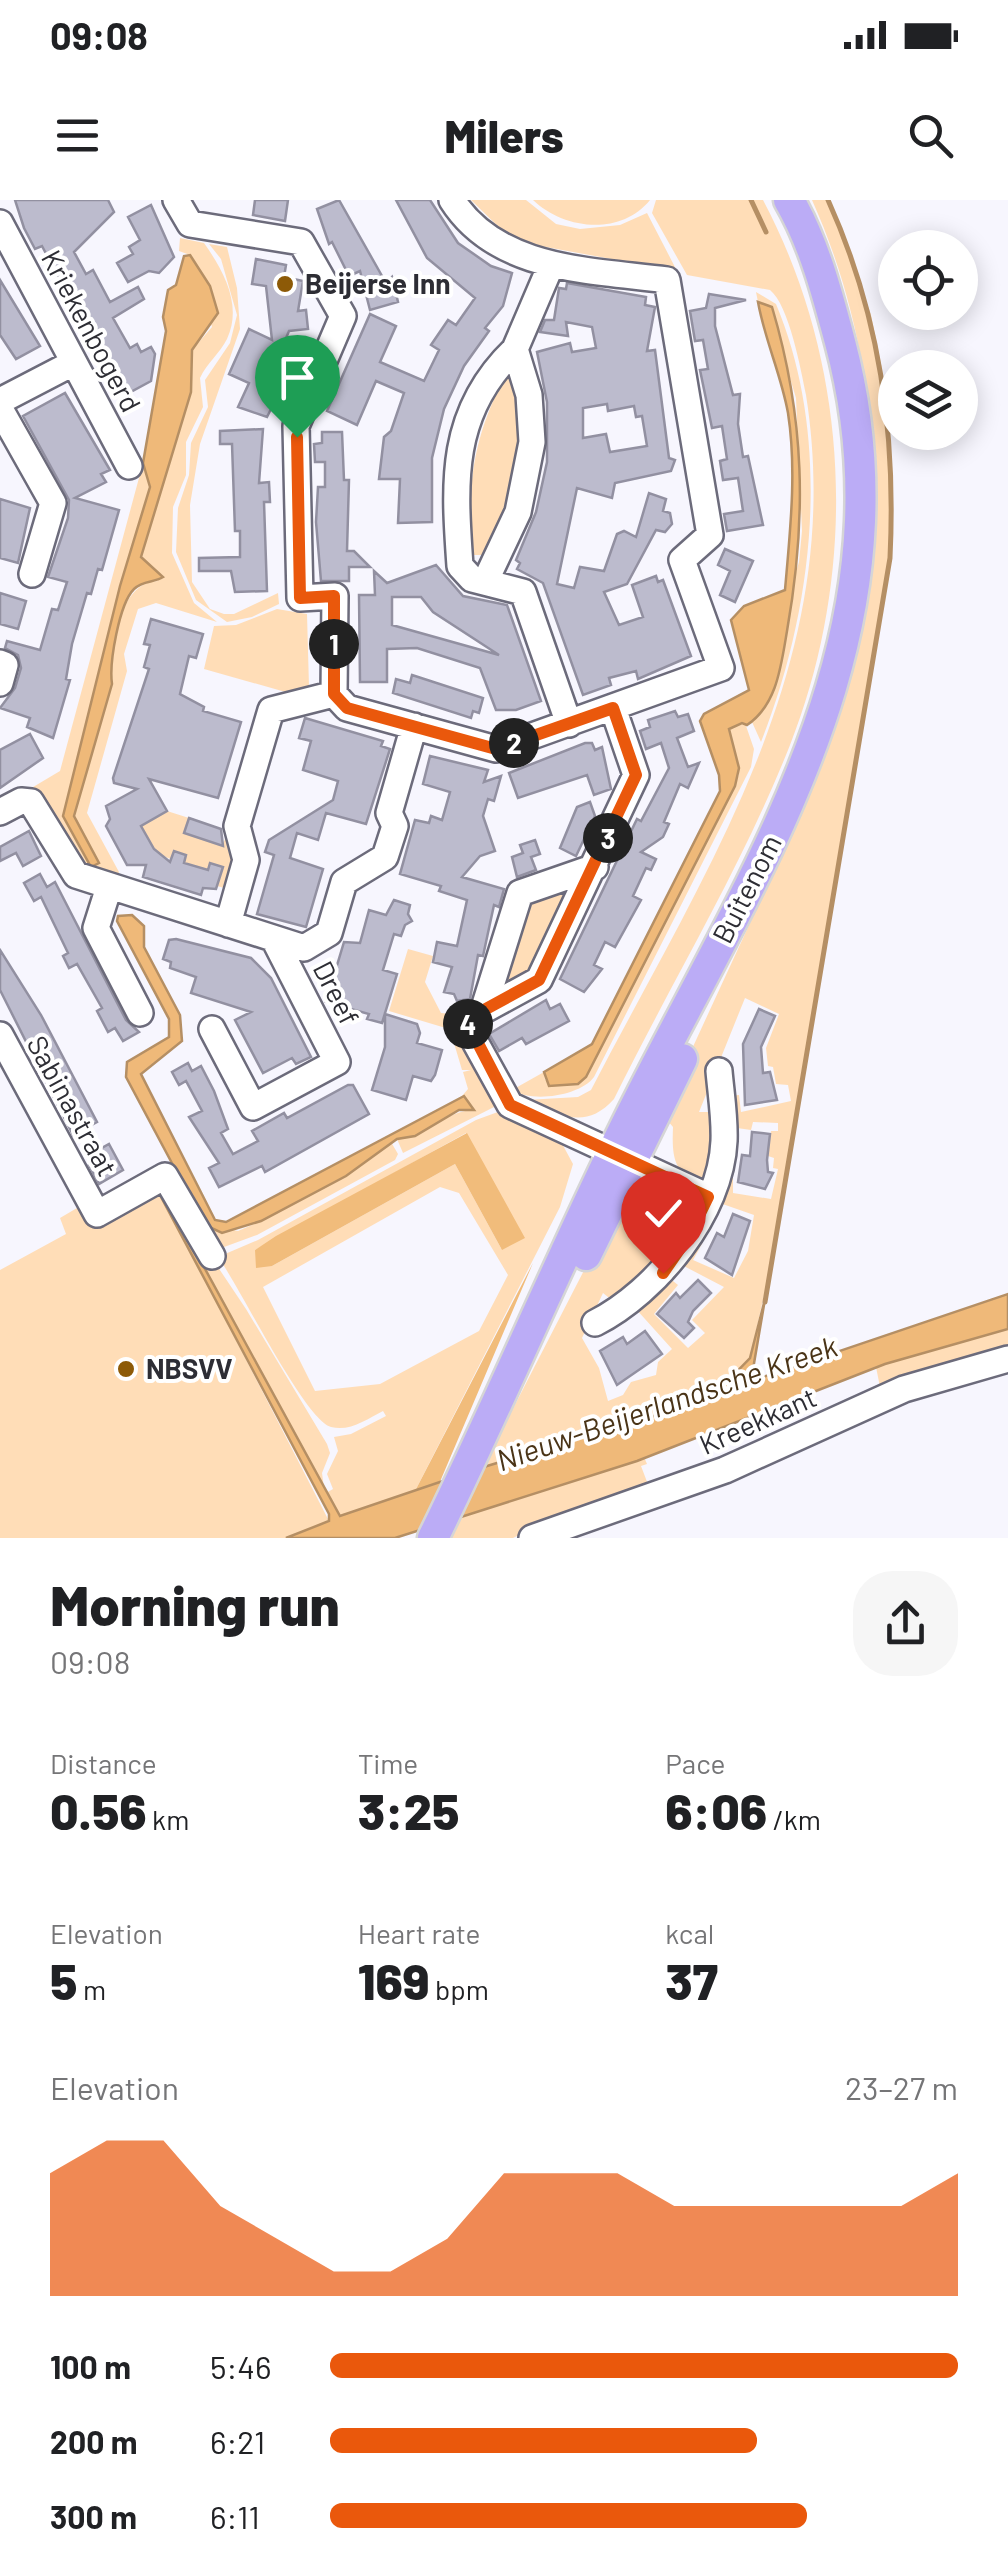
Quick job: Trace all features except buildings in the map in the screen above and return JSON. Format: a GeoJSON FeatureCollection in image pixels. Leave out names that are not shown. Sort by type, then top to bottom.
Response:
{"type":"FeatureCollection","features":[{"type":"Feature","properties":{"kind":"main road","name":"Buitenom"},"geometry":{"type":"LineString","coordinates":[[623,1158],[793,799],[826,714],[846,641],[858,554],[854,412],[824,283],[789,200]]}},
{"type":"Feature","properties":{"kind":"main road","name":"Buitenom"},"geometry":{"type":"LineString","coordinates":[[433,1538],[475,1462],[801,801],[834,717],[853,642],[866,554],[864,410],[837,279],[807,200]]}},
{"type":"Feature","properties":{"kind":"main road","name":"Buitenom"},"geometry":{"type":"LineString","coordinates":[[443,1538],[475,1462]]}},
{"type":"Feature","properties":{"kind":"street"},"geometry":{"type":"LineString","coordinates":[[176,200],[190,224],[301,242],[343,316],[296,426],[300,598],[334,596],[334,694],[347,708],[496,749],[721,668],[682,560],[710,534],[667,280],[551,265],[498,246],[472,227],[452,200]]}},
{"type":"Feature","properties":{"kind":"street","name":"Kriekenbogerd"},"geometry":{"type":"LineString","coordinates":[[0,224],[128,466]]}},
{"type":"Feature","properties":{"kind":"street"},"geometry":{"type":"LineString","coordinates":[[551,265],[515,348],[482,386],[458,457],[454,488],[460,566],[472,579],[522,592],[569,724]]}},
{"type":"Feature","properties":{"kind":"street"},"geometry":{"type":"LineString","coordinates":[[484,582],[518,512],[532,442],[528,394],[515,348]]}},
{"type":"Feature","properties":{"kind":"street"},"geometry":{"type":"LineString","coordinates":[[32,574],[53,503],[0,405],[74,363]]}},
{"type":"Feature","properties":{"kind":"street"},"geometry":{"type":"LineString","coordinates":[[228,924],[246,860],[237,826],[270,710],[334,694]]}},
{"type":"Feature","properties":{"kind":"street"},"geometry":{"type":"LineString","coordinates":[[613,708],[636,775],[595,867],[539,980],[469,1019],[468,1029],[510,1105],[708,1197]]}},
{"type":"Feature","properties":{"kind":"street"},"geometry":{"type":"LineString","coordinates":[[0,812],[21,801],[31,802],[76,875],[304,948],[329,933],[344,882],[385,857],[394,826],[390,813],[414,726]]}},
{"type":"Feature","properties":{"kind":"street"},"geometry":{"type":"LineString","coordinates":[[484,1011],[520,894],[595,867]]}},
{"type":"Feature","properties":{"kind":"street"},"geometry":{"type":"LineString","coordinates":[[109,887],[96,928],[140,1013]]}},
{"type":"Feature","properties":{"kind":"street","name":"Dreef"},"geometry":{"type":"LineString","coordinates":[[212,1029],[253,1107],[337,1062],[274,939]]}},
{"type":"Feature","properties":{"kind":"street","name":"Sabinastraat"},"geometry":{"type":"LineString","coordinates":[[0,1035],[9,1072],[98,1214],[165,1176],[212,1256]]}},
{"type":"Feature","properties":{"kind":"street"},"geometry":{"type":"LineString","coordinates":[[595,1323],[628,1306],[663,1273],[690,1234],[708,1197],[724,1144],[719,1071]]}},
{"type":"Feature","properties":{"kind":"street","name":"Kreekkant"},"geometry":{"type":"LineString","coordinates":[[532,1538],[740,1464],[904,1389],[1008,1359]]}},
{"type":"Feature","properties":{"kind":"shaded area"},"geometry":{"type":"Polygon","coordinates":[[[471,200],[526,200],[556,224],[580,229],[620,225],[647,213],[677,271],[513,241],[471,200]]]}},
{"type":"Feature","properties":{"kind":"shaded area"},"geometry":{"type":"Polygon","coordinates":[[[533,200],[650,200],[623,220],[592,225],[560,217],[533,200]]]}},
{"type":"Feature","properties":{"kind":"shaded area"},"geometry":{"type":"Polygon","coordinates":[[[656,200],[763,200],[792,264],[814,331],[828,399],[835,469],[835,539],[827,609],[812,678],[771,790],[729,880],[614,1099],[593,1115],[572,1117],[526,1100],[578,1097],[591,1090],[721,842],[758,758],[787,673],[806,584],[814,492],[806,395],[783,309],[770,290],[687,275],[652,213],[656,200]]]}},
{"type":"Feature","properties":{"kind":"shaded area"},"geometry":{"type":"Polygon","coordinates":[[[812,200],[828,200],[871,315],[878,350],[878,450],[889,450],[893,499],[890,558],[779,1228],[750,1358],[710,1399],[483,1467],[614,1212],[633,1211],[668,1195],[693,1204],[692,1216],[618,1305],[603,1293],[582,1338],[599,1368],[608,1401],[623,1395],[631,1382],[656,1375],[658,1362],[672,1349],[636,1309],[668,1277],[678,1285],[654,1314],[688,1348],[705,1333],[692,1320],[724,1287],[680,1264],[698,1240],[703,1242],[693,1260],[734,1278],[748,1251],[754,1215],[714,1201],[733,1167],[733,1193],[771,1199],[778,1169],[773,1168],[774,1158],[768,1156],[771,1131],[778,1131],[778,1123],[753,1122],[751,1130],[730,1127],[728,1096],[739,1095],[741,1112],[791,1101],[788,1085],[776,1084],[773,1067],[768,1066],[766,1048],[779,1014],[745,998],[699,1112],[714,1112],[714,1147],[703,1180],[680,1169],[674,1154],[673,1127],[662,1114],[819,773],[842,703],[859,631],[869,559],[873,486],[869,413],[858,341],[839,270],[812,200]]]}},
{"type":"Feature","properties":{"kind":"shaded area"},"geometry":{"type":"Polygon","coordinates":[[[180,238],[204,243],[224,276],[232,301],[227,339],[200,378],[203,407],[186,442],[186,475],[173,507],[172,553],[194,603],[217,622],[156,603],[138,609],[124,654],[127,671],[87,813],[119,872],[115,883],[93,876],[18,796],[60,771],[143,463],[150,487],[120,586],[74,816],[112,684],[112,654],[119,621],[134,593],[145,584],[158,581],[141,557],[191,392],[192,350],[212,327],[190,255],[179,251],[180,238]]]}},
{"type":"Feature","properties":{"kind":"shaded area"},"geometry":{"type":"Polygon","coordinates":[[[209,244],[227,247],[237,288],[240,329],[200,444],[190,505],[192,582],[210,609],[224,614],[234,614],[278,593],[279,604],[252,617],[227,622],[196,600],[176,552],[178,508],[189,475],[191,443],[208,407],[205,380],[230,343],[237,315],[221,259],[209,244]]]}},
{"type":"Feature","properties":{"kind":"shaded area"},"geometry":{"type":"Polygon","coordinates":[[[190,255],[210,286],[218,313],[192,350],[191,392],[141,557],[163,577],[137,586],[124,607],[114,649],[112,684],[74,816],[99,863],[91,867],[63,816],[120,586],[150,487],[143,463],[166,331],[163,317],[168,290],[176,285],[184,256],[190,255]]]}},
{"type":"Feature","properties":{"kind":"shaded area"},"geometry":{"type":"Polygon","coordinates":[[[756,292],[776,304],[794,357],[805,411],[810,467],[804,581],[794,636],[761,742],[752,722],[799,562],[802,531],[796,398],[768,305],[758,302],[756,292]]]}},
{"type":"Feature","properties":{"kind":"shaded area"},"geometry":{"type":"Polygon","coordinates":[[[758,302],[772,307],[797,428],[798,548],[780,671],[771,696],[757,717],[747,725],[742,723],[729,729],[739,768],[735,786],[586,1077],[578,1084],[549,1086],[544,1072],[592,1044],[720,791],[719,775],[700,721],[704,714],[749,690],[731,620],[744,606],[785,590],[792,502],[791,435],[758,302]]]}},
{"type":"Feature","properties":{"kind":"shaded area"},"geometry":{"type":"Polygon","coordinates":[[[508,371],[520,417],[517,464],[504,511],[485,555],[474,555],[471,506],[475,460],[487,416],[508,371]]]}},
{"type":"Feature","properties":{"kind":"shaded area"},"geometry":{"type":"Polygon","coordinates":[[[277,609],[307,614],[309,687],[289,693],[204,669],[214,626],[236,625],[277,609]]]}},
{"type":"Feature","properties":{"kind":"shaded area"},"geometry":{"type":"Polygon","coordinates":[[[745,723],[754,749],[751,767],[594,1077],[578,1089],[543,1097],[512,1090],[544,1072],[545,1080],[586,1077],[735,786],[739,774],[729,729],[745,723]]]}},
{"type":"Feature","properties":{"kind":"shaded area"},"geometry":{"type":"Polygon","coordinates":[[[158,794],[160,798],[148,806],[154,818],[167,811],[189,818],[185,832],[211,826],[207,841],[222,846],[225,839],[230,841],[235,863],[228,889],[217,886],[223,867],[210,863],[208,870],[184,863],[186,855],[177,851],[171,859],[145,840],[127,811],[158,794]]]}},
{"type":"Feature","properties":{"kind":"shaded area"},"geometry":{"type":"Polygon","coordinates":[[[573,881],[530,968],[535,971],[498,987],[506,980],[524,900],[573,881]]]}},
{"type":"Feature","properties":{"kind":"shaded area"},"geometry":{"type":"Polygon","coordinates":[[[132,915],[144,926],[144,947],[180,1015],[182,1041],[141,1074],[215,1220],[226,1222],[464,1096],[474,1110],[459,1110],[415,1136],[397,1139],[346,1176],[261,1221],[222,1233],[205,1225],[126,1077],[127,1062],[169,1037],[169,1019],[117,921],[118,916],[132,915]]]}},
{"type":"Feature","properties":{"kind":"shaded area"},"geometry":{"type":"Polygon","coordinates":[[[408,949],[433,956],[425,982],[441,1013],[462,1015],[459,1032],[389,1011],[408,949]]]}},
{"type":"Feature","properties":{"kind":"shaded area"},"geometry":{"type":"Polygon","coordinates":[[[451,1033],[464,1035],[474,1070],[500,1104],[403,1153],[397,1139],[474,1110],[462,1096],[468,1089],[463,1072],[471,1070],[462,1070],[451,1033]]]}},
{"type":"Feature","properties":{"kind":"shaded area"},"geometry":{"type":"Polygon","coordinates":[[[506,1109],[559,1138],[573,1164],[560,1207],[414,1493],[340,1516],[326,1493],[333,1489],[327,1474],[338,1451],[334,1437],[351,1434],[386,1416],[383,1411],[345,1428],[331,1427],[319,1419],[289,1378],[218,1257],[258,1240],[476,1120],[506,1109]],[[466,1133],[255,1250],[272,1266],[455,1164],[502,1250],[466,1133]],[[440,1187],[263,1287],[315,1391],[380,1384],[479,1331],[508,1275],[459,1193],[440,1187]]]}},
{"type":"Feature","properties":{"kind":"shaded area"},"geometry":{"type":"Polygon","coordinates":[[[467,1133],[525,1238],[502,1250],[455,1164],[272,1266],[256,1268],[255,1250],[276,1236],[467,1133]]]}},
{"type":"Feature","properties":{"kind":"shaded area"},"geometry":{"type":"Polygon","coordinates":[[[391,1142],[398,1154],[395,1160],[257,1235],[216,1250],[167,1169],[174,1167],[205,1225],[238,1231],[346,1176],[391,1142]]]}},
{"type":"Feature","properties":{"kind":"shaded area","name":"NBSVV"},"geometry":{"type":"Polygon","coordinates":[[[163,1185],[246,1309],[327,1444],[330,1453],[322,1473],[324,1488],[160,1192],[329,1521],[286,1538],[0,1538],[0,1270],[66,1234],[60,1218],[77,1208],[163,1185]]]}},
{"type":"Feature","properties":{"kind":"shaded area"},"geometry":{"type":"Polygon","coordinates":[[[163,1192],[340,1516],[487,1466],[710,1399],[750,1358],[765,1299],[751,1381],[1008,1294],[1008,1329],[885,1364],[637,1461],[395,1538],[286,1538],[329,1521],[329,1514],[159,1193],[163,1192]]]}},
{"type":"Feature","properties":{"kind":"shaded area"},"geometry":{"type":"Polygon","coordinates":[[[533,1263],[439,1484],[414,1493],[533,1263]]]}},
{"type":"Feature","properties":{"kind":"shaded area"},"geometry":{"type":"Polygon","coordinates":[[[1008,1329],[1008,1353],[881,1392],[876,1367],[1008,1329]]]}},
{"type":"Feature","properties":{"kind":"shaded area"},"geometry":{"type":"Polygon","coordinates":[[[644,1457],[647,1464],[641,1466],[649,1487],[602,1507],[580,1505],[513,1538],[447,1538],[456,1519],[644,1457]]]}},
{"type":"Feature","properties":{"kind":"waterway"},"geometry":{"type":"LineString","coordinates":[[751,200],[766,232]]}},
{"type":"Feature","properties":{"kind":"waterway"},"geometry":{"type":"LineString","coordinates":[[765,1302],[890,558],[890,466],[881,375],[860,287],[828,200]]}},
{"type":"Feature","properties":{"kind":"place","name":"Beijerse Inn"},"geometry":{"type":"Point","coordinates":[285,284]}},
{"type":"Feature","properties":{"kind":"place","name":"NBSVV"},"geometry":{"type":"Point","coordinates":[126,1369]}},
{"type":"Feature","properties":{"kind":"route"},"geometry":{"type":"LineString","coordinates":[[297,437],[300,598],[334,596],[334,694],[347,708],[496,749],[613,708],[636,775],[595,867],[539,980],[473,1016],[468,1029],[510,1105],[708,1197],[690,1234],[663,1273]]}},
{"type":"Feature","properties":{"kind":"water label","name":"Nieuw-Beijerlandsche Kreek"},"geometry":{"type":"Point","coordinates":[667,1404]}}]}
